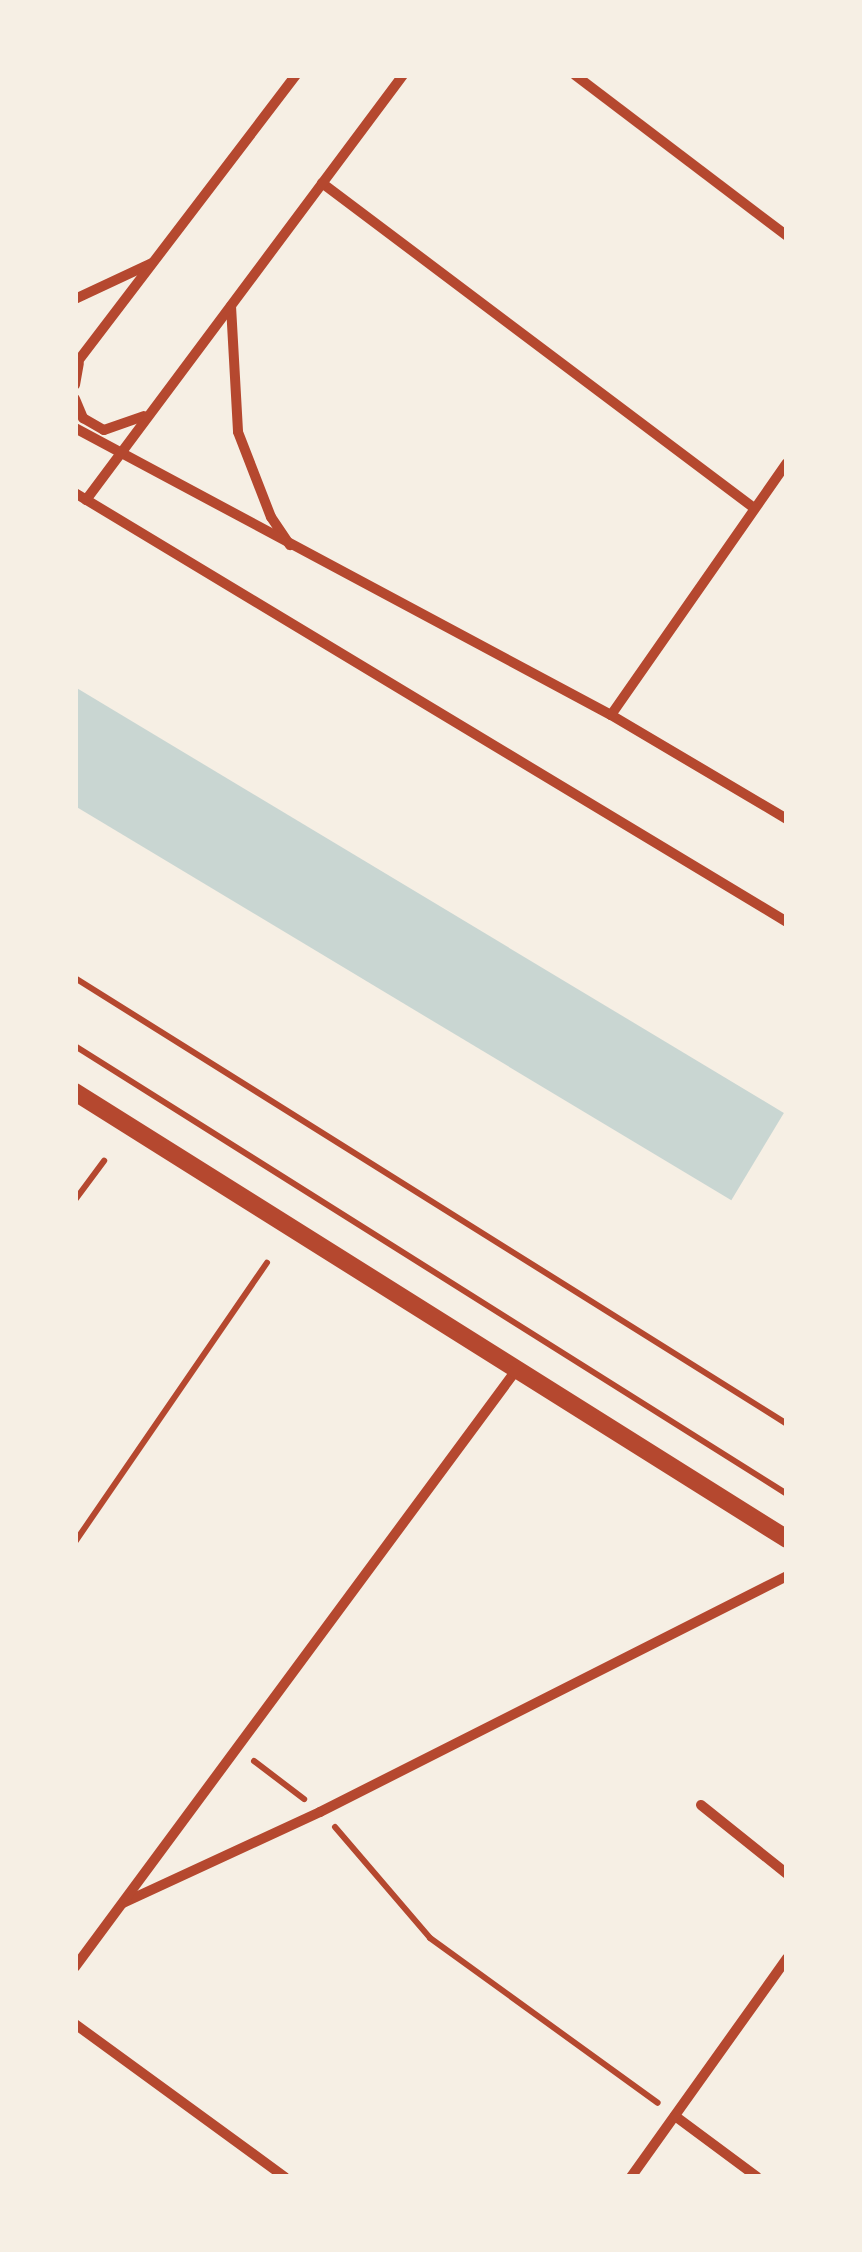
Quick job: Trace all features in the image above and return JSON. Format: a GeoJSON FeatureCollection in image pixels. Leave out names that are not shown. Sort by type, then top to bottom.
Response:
{"type":"FeatureCollection","features":[{"type":"Feature","properties":{"kind":"street"},"geometry":{"type":"LineString","coordinates":[[75,385],[78,362],[296,75]]}},
{"type":"Feature","properties":{"kind":"street"},"geometry":{"type":"LineString","coordinates":[[86,500],[403,75]]}},
{"type":"Feature","properties":{"kind":"street"},"geometry":{"type":"LineString","coordinates":[[575,75],[787,236]]}},
{"type":"Feature","properties":{"kind":"street"},"geometry":{"type":"LineString","coordinates":[[322,182],[754,508]]}},
{"type":"Feature","properties":{"kind":"street"},"geometry":{"type":"LineString","coordinates":[[75,300],[157,260]]}},
{"type":"Feature","properties":{"kind":"street"},"geometry":{"type":"LineString","coordinates":[[230,306],[238,432],[271,516],[291,546]]}},
{"type":"Feature","properties":{"kind":"street"},"geometry":{"type":"LineString","coordinates":[[75,399],[83,418],[104,430],[127,426],[155,408]]}},
{"type":"Feature","properties":{"kind":"street"},"geometry":{"type":"LineString","coordinates":[[75,428],[119,455],[611,715],[787,820]]}},
{"type":"Feature","properties":{"kind":"street"},"geometry":{"type":"LineString","coordinates":[[611,715],[787,463]]}},
{"type":"Feature","properties":{"kind":"street"},"geometry":{"type":"LineString","coordinates":[[75,493],[787,922]]}},
{"type":"Feature","properties":{"kind":"street"},"geometry":{"type":"LineString","coordinates":[[75,1092],[787,1538]]}},
{"type":"Feature","properties":{"kind":"street"},"geometry":{"type":"LineString","coordinates":[[75,1967],[517,1369]]}},
{"type":"Feature","properties":{"kind":"street"},"geometry":{"type":"LineString","coordinates":[[122,1904],[320,1812],[787,1576]]}},
{"type":"Feature","properties":{"kind":"street"},"geometry":{"type":"LineString","coordinates":[[700,1804],[787,1874]]}},
{"type":"Feature","properties":{"kind":"street"},"geometry":{"type":"LineString","coordinates":[[630,2177],[787,1958]]}},
{"type":"Feature","properties":{"kind":"street"},"geometry":{"type":"LineString","coordinates":[[75,2024],[285,2177]]}},
{"type":"Feature","properties":{"kind":"street"},"geometry":{"type":"LineString","coordinates":[[675,2116],[757,2177]]}},
{"type":"Feature","properties":{"kind":"path"},"geometry":{"type":"LineString","coordinates":[[75,978],[787,1424]]}},
{"type":"Feature","properties":{"kind":"path"},"geometry":{"type":"LineString","coordinates":[[75,1046],[787,1494]]}},
{"type":"Feature","properties":{"kind":"path"},"geometry":{"type":"LineString","coordinates":[[75,1200],[104,1161]]}},
{"type":"Feature","properties":{"kind":"path"},"geometry":{"type":"LineString","coordinates":[[75,1542],[267,1263]]}},
{"type":"Feature","properties":{"kind":"path"},"geometry":{"type":"LineString","coordinates":[[237,1748],[320,1812],[430,1938],[675,2116]]}},
{"type":"Feature","properties":{"kind":"shaded area"},"geometry":{"type":"Polygon","coordinates":[[[75,687],[784,1113],[731,1200],[75,806],[75,687]]]}}]}
